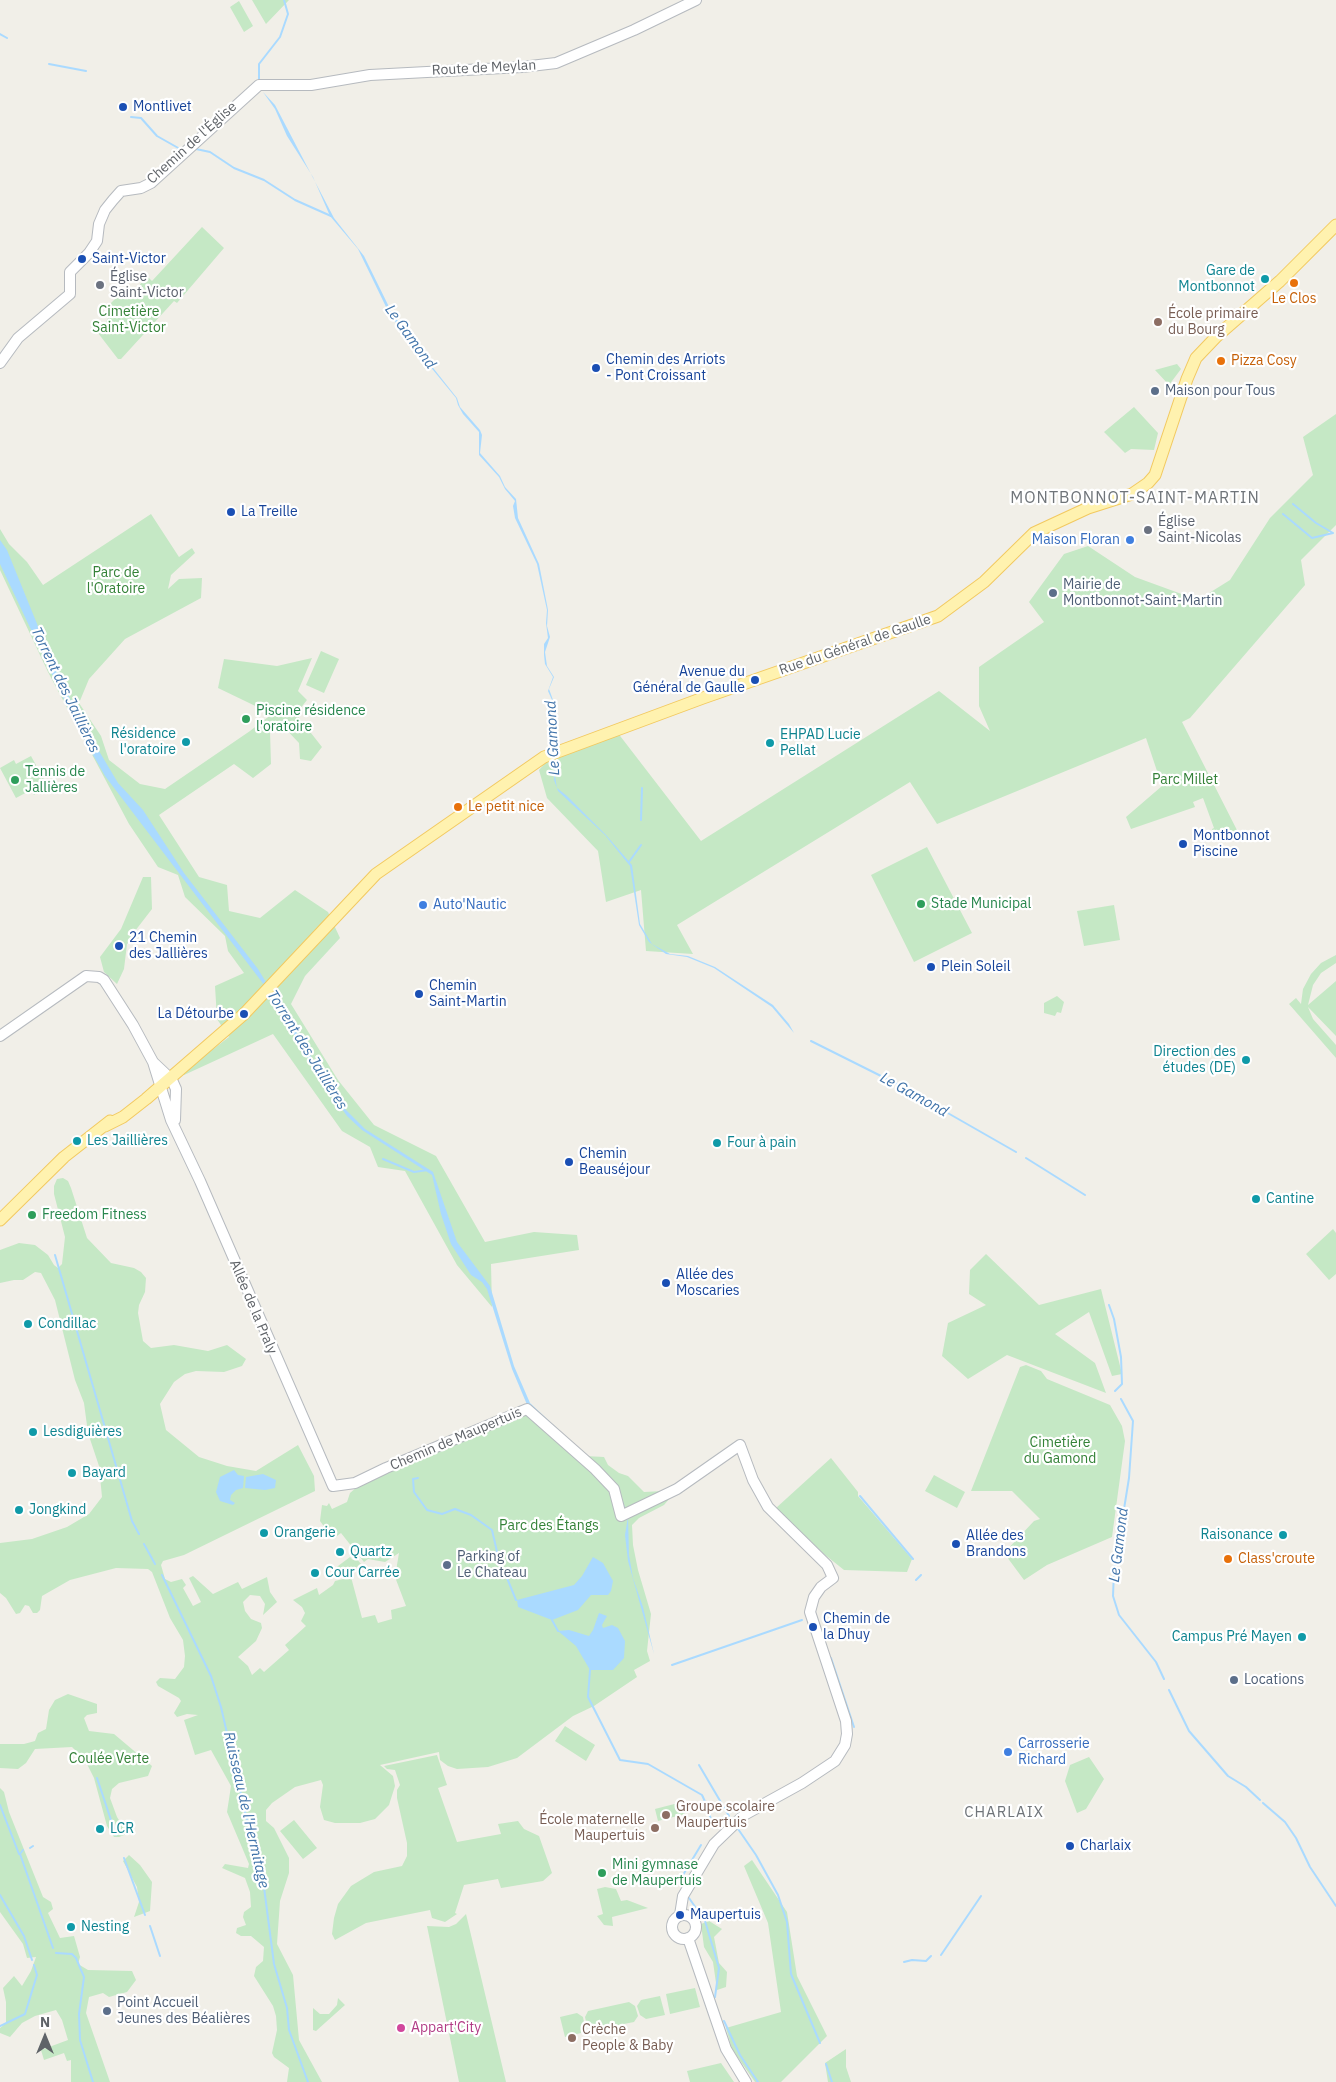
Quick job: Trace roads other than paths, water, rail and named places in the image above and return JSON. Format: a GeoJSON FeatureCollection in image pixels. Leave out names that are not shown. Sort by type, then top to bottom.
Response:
{"type":"FeatureCollection","features":[{"type":"Feature","properties":{"kind":"main road","name":"Rue du Général de Gaulle"},"geometry":{"type":"LineString","coordinates":[[0,1220],[64,1157],[188,1061],[238,1019],[376,874],[544,757],[938,616],[984,582],[1034,533],[1088,508],[1132,494],[1155,475],[1187,379],[1196,358],[1217,336],[1282,280],[1336,225]]}},
{"type":"Feature","properties":{"kind":"street","name":"Route de Meylan"},"geometry":{"type":"LineString","coordinates":[[259,85],[311,84],[370,75],[522,67],[556,62],[634,30],[696,0]]}},
{"type":"Feature","properties":{"kind":"street","name":"Chemin de l'Église"},"geometry":{"type":"LineString","coordinates":[[0,362],[18,338],[38,318],[70,294],[70,272],[89,253],[97,241],[99,224],[105,210],[121,191],[141,188],[151,183],[186,149],[259,85]]}},
{"type":"Feature","properties":{"kind":"street","name":"Allée de la Praly"},"geometry":{"type":"LineString","coordinates":[[0,1036],[86,976],[104,980],[116,996],[152,1062],[164,1080],[176,1089],[171,1101],[175,1126],[333,1486]]}},
{"type":"Feature","properties":{"kind":"street","name":"Chemin de Maupertuis"},"geometry":{"type":"LineString","coordinates":[[333,1486],[341,1487],[355,1483],[386,1468],[527,1409],[595,1469],[614,1489],[624,1514],[677,1489],[740,1445],[753,1480],[768,1506],[827,1564],[833,1578],[821,1587],[814,1597],[810,1612],[846,1721],[845,1746],[835,1761],[826,1768],[761,1805],[732,1825],[707,1853],[683,1896],[680,1915]]}},
{"type":"Feature","properties":{"kind":"street"},"geometry":{"type":"LineString","coordinates":[[680,1915],[690,1916],[696,1923],[695,1932],[688,1938],[680,1938],[673,1933],[672,1924],[675,1917],[680,1915]]}},
{"type":"Feature","properties":{"kind":"street"},"geometry":{"type":"LineString","coordinates":[[688,1938],[726,2048],[746,2082]]}},
{"type":"Feature","properties":{"kind":"water"},"geometry":{"type":"Polygon","coordinates":[[[263,92],[275,105],[311,173],[287,136],[275,109],[263,92]]]}},
{"type":"Feature","properties":{"kind":"water"},"geometry":{"type":"Polygon","coordinates":[[[315,182],[334,218],[364,256],[393,315],[424,350],[430,364],[457,398],[460,407],[480,430],[482,435],[480,453],[500,476],[505,487],[516,499],[518,518],[539,564],[548,610],[547,626],[550,637],[545,652],[547,666],[554,677],[549,689],[553,700],[549,706],[553,713],[552,746],[550,747],[552,713],[548,707],[552,700],[548,691],[553,677],[545,664],[544,655],[544,644],[548,638],[546,623],[547,610],[537,564],[515,518],[513,506],[515,501],[505,489],[499,477],[479,455],[479,432],[463,414],[456,398],[429,365],[420,347],[398,326],[388,311],[358,249],[330,216],[315,182]]]}},
{"type":"Feature","properties":{"kind":"water"},"geometry":{"type":"Polygon","coordinates":[[[0,540],[7,550],[57,673],[83,724],[118,783],[143,810],[184,873],[258,969],[340,1104],[365,1129],[433,1172],[457,1242],[490,1286],[514,1366],[530,1403],[607,1475],[620,1492],[626,1511],[624,1512],[620,1499],[528,1407],[512,1369],[487,1289],[482,1282],[471,1275],[451,1244],[441,1214],[432,1175],[362,1130],[347,1116],[317,1074],[268,990],[105,776],[75,723],[0,564],[0,540]]]}},
{"type":"Feature","properties":{"kind":"water"},"geometry":{"type":"Polygon","coordinates":[[[556,757],[558,767],[555,776],[557,788],[606,835],[632,865],[640,924],[652,944],[670,954],[688,956],[715,967],[773,1005],[794,1033],[772,1007],[714,968],[687,957],[666,954],[649,942],[639,925],[630,866],[605,835],[558,791],[554,780],[556,757]]]}},
{"type":"Feature","properties":{"kind":"water"},"geometry":{"type":"Polygon","coordinates":[[[234,1470],[238,1475],[244,1476],[243,1488],[236,1490],[231,1495],[230,1500],[235,1503],[233,1505],[220,1501],[216,1492],[220,1477],[234,1470]]]}},
{"type":"Feature","properties":{"kind":"water"},"geometry":{"type":"Polygon","coordinates":[[[263,1474],[276,1480],[275,1488],[265,1490],[245,1488],[246,1477],[263,1474]]]}},
{"type":"Feature","properties":{"kind":"water"},"geometry":{"type":"Polygon","coordinates":[[[628,1517],[629,1555],[633,1578],[643,1607],[654,1654],[628,1561],[625,1535],[628,1517]]]}},
{"type":"Feature","properties":{"kind":"water"},"geometry":{"type":"Polygon","coordinates":[[[593,1557],[603,1563],[613,1581],[608,1595],[591,1595],[578,1610],[552,1620],[518,1607],[517,1600],[574,1585],[582,1576],[593,1557]]]}},
{"type":"Feature","properties":{"kind":"water"},"geometry":{"type":"Polygon","coordinates":[[[599,1613],[607,1616],[602,1625],[603,1628],[612,1625],[618,1628],[625,1641],[624,1658],[613,1670],[590,1670],[576,1646],[558,1631],[569,1630],[589,1636],[599,1613]]]}},
{"type":"Feature","properties":{"kind":"waterway"},"geometry":{"type":"LineString","coordinates":[[259,81],[259,64],[280,37],[288,14],[284,0]]}},
{"type":"Feature","properties":{"kind":"waterway"},"geometry":{"type":"LineString","coordinates":[[0,34],[7,38]]}},
{"type":"Feature","properties":{"kind":"waterway"},"geometry":{"type":"LineString","coordinates":[[49,64],[86,71]]}},
{"type":"Feature","properties":{"kind":"waterway"},"geometry":{"type":"LineString","coordinates":[[131,117],[141,118],[157,136],[183,149]]}},
{"type":"Feature","properties":{"kind":"waterway"},"geometry":{"type":"LineString","coordinates":[[196,149],[210,152],[234,168],[264,180],[295,200],[331,216]]}},
{"type":"Feature","properties":{"kind":"waterway"},"geometry":{"type":"LineString","coordinates":[[1293,504],[1316,523],[1333,533]]}},
{"type":"Feature","properties":{"kind":"waterway"},"geometry":{"type":"LineString","coordinates":[[1283,514],[1312,538],[1333,533]]}},
{"type":"Feature","properties":{"kind":"waterway"},"geometry":{"type":"LineString","coordinates":[[641,820],[642,788]]}},
{"type":"Feature","properties":{"kind":"waterway"},"geometry":{"type":"LineString","coordinates":[[629,862],[641,845]]}},
{"type":"Feature","properties":{"kind":"waterway","name":"Le Gamond"},"geometry":{"type":"LineString","coordinates":[[811,1041],[897,1084],[1016,1152]]}},
{"type":"Feature","properties":{"kind":"waterway","name":"Le Gamond"},"geometry":{"type":"LineString","coordinates":[[1026,1158],[1085,1195]]}},
{"type":"Feature","properties":{"kind":"waterway"},"geometry":{"type":"LineString","coordinates":[[383,1159],[414,1172],[428,1170]]}},
{"type":"Feature","properties":{"kind":"waterway","name":"Ruisseau de l'Hermitage"},"geometry":{"type":"LineString","coordinates":[[55,1255],[132,1521],[139,1534]]}},
{"type":"Feature","properties":{"kind":"waterway","name":"Le Gamond"},"geometry":{"type":"LineString","coordinates":[[1109,1305],[1114,1319],[1121,1357],[1122,1384],[1115,1391]]}},
{"type":"Feature","properties":{"kind":"waterway","name":"Le Gamond"},"geometry":{"type":"LineString","coordinates":[[1121,1399],[1133,1421],[1129,1478],[1114,1571],[1113,1596],[1119,1615],[1156,1662],[1164,1679]]}},
{"type":"Feature","properties":{"kind":"waterway"},"geometry":{"type":"LineString","coordinates":[[418,1478],[413,1479],[414,1492],[427,1510],[442,1514],[455,1509],[471,1515],[492,1530],[498,1556],[516,1600]]}},
{"type":"Feature","properties":{"kind":"waterway"},"geometry":{"type":"LineString","coordinates":[[860,1496],[913,1559]]}},
{"type":"Feature","properties":{"kind":"waterway","name":"Ruisseau de l'Hermitage"},"geometry":{"type":"LineString","coordinates":[[144,1544],[155,1564]]}},
{"type":"Feature","properties":{"kind":"waterway","name":"Ruisseau de l'Hermitage"},"geometry":{"type":"LineString","coordinates":[[162,1575],[211,1676],[221,1707],[246,1816],[262,1872],[274,1964],[287,2008],[289,2030],[308,2082]]}},
{"type":"Feature","properties":{"kind":"waterway"},"geometry":{"type":"LineString","coordinates":[[916,1580],[921,1575]]}},
{"type":"Feature","properties":{"kind":"waterway"},"geometry":{"type":"LineString","coordinates":[[552,1620],[558,1631]]}},
{"type":"Feature","properties":{"kind":"waterway"},"geometry":{"type":"LineString","coordinates":[[672,1665],[802,1620]]}},
{"type":"Feature","properties":{"kind":"waterway"},"geometry":{"type":"LineString","coordinates":[[831,1658],[854,1727]]}},
{"type":"Feature","properties":{"kind":"waterway"},"geometry":{"type":"LineString","coordinates":[[590,1670],[588,1697],[620,1760],[648,1764],[702,1795],[708,1808],[713,1828]]}},
{"type":"Feature","properties":{"kind":"waterway","name":"Le Gamond"},"geometry":{"type":"LineString","coordinates":[[1169,1690],[1189,1731],[1228,1776],[1246,1787],[1260,1800]]}},
{"type":"Feature","properties":{"kind":"waterway","name":"Torrent des Jaillières"},"geometry":{"type":"LineString","coordinates":[[699,1765],[729,1816]]}},
{"type":"Feature","properties":{"kind":"waterway"},"geometry":{"type":"LineString","coordinates":[[97,1778],[116,1835]]}},
{"type":"Feature","properties":{"kind":"waterway","name":"Le Gamond"},"geometry":{"type":"LineString","coordinates":[[1263,1803],[1285,1822],[1296,1838],[1310,1867],[1336,1906]]}},
{"type":"Feature","properties":{"kind":"waterway"},"geometry":{"type":"LineString","coordinates":[[0,1805],[19,1854]]}},
{"type":"Feature","properties":{"kind":"waterway","name":"Torrent des Jaillières"},"geometry":{"type":"LineString","coordinates":[[736,1826],[756,1855],[778,1895],[787,1922],[791,1974],[820,2043]]}},
{"type":"Feature","properties":{"kind":"waterway"},"geometry":{"type":"LineString","coordinates":[[683,1875],[701,1845]]}},
{"type":"Feature","properties":{"kind":"waterway"},"geometry":{"type":"LineString","coordinates":[[23,1850],[20,1854],[53,1948]]}},
{"type":"Feature","properties":{"kind":"waterway"},"geometry":{"type":"LineString","coordinates":[[124,1858],[145,1915]]}},
{"type":"Feature","properties":{"kind":"waterway"},"geometry":{"type":"LineString","coordinates":[[0,1895],[24,1936],[32,1960]]}},
{"type":"Feature","properties":{"kind":"waterway"},"geometry":{"type":"LineString","coordinates":[[941,1955],[981,1896]]}},
{"type":"Feature","properties":{"kind":"waterway"},"geometry":{"type":"LineString","coordinates":[[689,1898],[705,1921],[719,1968],[715,1997]]}},
{"type":"Feature","properties":{"kind":"waterway"},"geometry":{"type":"LineString","coordinates":[[150,1926],[160,1956]]}},
{"type":"Feature","properties":{"kind":"waterway"},"geometry":{"type":"LineString","coordinates":[[56,1953],[72,1954],[76,1958],[84,1977],[79,2014],[80,2040],[93,2082]]}},
{"type":"Feature","properties":{"kind":"waterway"},"geometry":{"type":"LineString","coordinates":[[904,1962],[912,1960],[926,1961],[931,1956]]}},
{"type":"Feature","properties":{"kind":"waterway"},"geometry":{"type":"LineString","coordinates":[[0,2026],[25,2014],[37,1975],[34,1965]]}},
{"type":"Feature","properties":{"kind":"waterway"},"geometry":{"type":"LineString","coordinates":[[724,2021],[740,2055],[758,2082]]}},
{"type":"Feature","properties":{"kind":"waterway"},"geometry":{"type":"LineString","coordinates":[[826,2064],[832,2082]]}},
{"type":"Feature","properties":{"kind":"place","name":"Montlivet"},"geometry":{"type":"Point","coordinates":[123,107]}},
{"type":"Feature","properties":{"kind":"place","name":"Saint-Victor"},"geometry":{"type":"Point","coordinates":[82,259]}},
{"type":"Feature","properties":{"kind":"place","name":"Gare de Montbonnot"},"geometry":{"type":"Point","coordinates":[1265,279]}},
{"type":"Feature","properties":{"kind":"place","name":"Le Clos"},"geometry":{"type":"Point","coordinates":[1294,283]}},
{"type":"Feature","properties":{"kind":"place","name":"Église Saint-Victor"},"geometry":{"type":"Point","coordinates":[100,285]}},
{"type":"Feature","properties":{"kind":"place","name":"École primaire du Bourg"},"geometry":{"type":"Point","coordinates":[1158,322]}},
{"type":"Feature","properties":{"kind":"place","name":"Pizza Cosy"},"geometry":{"type":"Point","coordinates":[1221,361]}},
{"type":"Feature","properties":{"kind":"place","name":"Chemin des Arriots - Pont Croissant"},"geometry":{"type":"Point","coordinates":[596,368]}},
{"type":"Feature","properties":{"kind":"place","name":"Maison pour Tous"},"geometry":{"type":"Point","coordinates":[1155,391]}},
{"type":"Feature","properties":{"kind":"place","name":"La Treille"},"geometry":{"type":"Point","coordinates":[231,512]}},
{"type":"Feature","properties":{"kind":"place","name":"Église Saint-Nicolas"},"geometry":{"type":"Point","coordinates":[1148,530]}},
{"type":"Feature","properties":{"kind":"place","name":"Maison Floran"},"geometry":{"type":"Point","coordinates":[1130,540]}},
{"type":"Feature","properties":{"kind":"place","name":"Mairie de Montbonnot-Saint-Martin"},"geometry":{"type":"Point","coordinates":[1053,593]}},
{"type":"Feature","properties":{"kind":"place","name":"Avenue du Général de Gaulle"},"geometry":{"type":"Point","coordinates":[755,680]}},
{"type":"Feature","properties":{"kind":"place","name":"Piscine résidence l'oratoire"},"geometry":{"type":"Point","coordinates":[246,719]}},
{"type":"Feature","properties":{"kind":"place","name":"Résidence l'oratoire"},"geometry":{"type":"Point","coordinates":[186,742]}},
{"type":"Feature","properties":{"kind":"place","name":"EHPAD Lucie Pellat"},"geometry":{"type":"Point","coordinates":[770,743]}},
{"type":"Feature","properties":{"kind":"place","name":"Tennis de Jallières"},"geometry":{"type":"Point","coordinates":[15,780]}},
{"type":"Feature","properties":{"kind":"place","name":"Le petit nice"},"geometry":{"type":"Point","coordinates":[458,807]}},
{"type":"Feature","properties":{"kind":"place","name":"Montbonnot Piscine"},"geometry":{"type":"Point","coordinates":[1183,844]}},
{"type":"Feature","properties":{"kind":"place","name":"Stade Municipal"},"geometry":{"type":"Point","coordinates":[921,904]}},
{"type":"Feature","properties":{"kind":"place","name":"Auto'Nautic"},"geometry":{"type":"Point","coordinates":[423,905]}},
{"type":"Feature","properties":{"kind":"place","name":"21 Chemin des Jallières"},"geometry":{"type":"Point","coordinates":[119,946]}},
{"type":"Feature","properties":{"kind":"place","name":"Plein Soleil"},"geometry":{"type":"Point","coordinates":[931,967]}},
{"type":"Feature","properties":{"kind":"place","name":"Chemin Saint-Martin"},"geometry":{"type":"Point","coordinates":[419,994]}},
{"type":"Feature","properties":{"kind":"place","name":"La Détourbe"},"geometry":{"type":"Point","coordinates":[244,1014]}},
{"type":"Feature","properties":{"kind":"place","name":"Direction des études (DE)"},"geometry":{"type":"Point","coordinates":[1246,1060]}},
{"type":"Feature","properties":{"kind":"place","name":"Les Jaillières"},"geometry":{"type":"Point","coordinates":[77,1141]}},
{"type":"Feature","properties":{"kind":"place","name":"Four à pain"},"geometry":{"type":"Point","coordinates":[717,1143]}},
{"type":"Feature","properties":{"kind":"place","name":"Chemin Beauséjour"},"geometry":{"type":"Point","coordinates":[569,1162]}},
{"type":"Feature","properties":{"kind":"place","name":"Cantine"},"geometry":{"type":"Point","coordinates":[1256,1199]}},
{"type":"Feature","properties":{"kind":"place","name":"Freedom Fitness"},"geometry":{"type":"Point","coordinates":[32,1215]}},
{"type":"Feature","properties":{"kind":"place","name":"Allée des Moscaries"},"geometry":{"type":"Point","coordinates":[666,1283]}},
{"type":"Feature","properties":{"kind":"place","name":"Condillac"},"geometry":{"type":"Point","coordinates":[28,1324]}},
{"type":"Feature","properties":{"kind":"place","name":"Lesdiguières"},"geometry":{"type":"Point","coordinates":[33,1432]}},
{"type":"Feature","properties":{"kind":"place","name":"Bayard"},"geometry":{"type":"Point","coordinates":[72,1473]}},
{"type":"Feature","properties":{"kind":"place","name":"Jongkind"},"geometry":{"type":"Point","coordinates":[19,1510]}},
{"type":"Feature","properties":{"kind":"place","name":"Orangerie"},"geometry":{"type":"Point","coordinates":[264,1533]}},
{"type":"Feature","properties":{"kind":"place","name":"Raisonance"},"geometry":{"type":"Point","coordinates":[1283,1535]}},
{"type":"Feature","properties":{"kind":"place","name":"Allée des Brandons"},"geometry":{"type":"Point","coordinates":[956,1544]}},
{"type":"Feature","properties":{"kind":"place","name":"Quartz"},"geometry":{"type":"Point","coordinates":[340,1552]}},
{"type":"Feature","properties":{"kind":"place","name":"Class'croute"},"geometry":{"type":"Point","coordinates":[1228,1559]}},
{"type":"Feature","properties":{"kind":"place","name":"Parking of Le Chateau"},"geometry":{"type":"Point","coordinates":[447,1565]}},
{"type":"Feature","properties":{"kind":"place","name":"Cour Carrée"},"geometry":{"type":"Point","coordinates":[315,1573]}},
{"type":"Feature","properties":{"kind":"place","name":"Chemin de la Dhuy"},"geometry":{"type":"Point","coordinates":[813,1627]}},
{"type":"Feature","properties":{"kind":"place","name":"Campus Pré Mayen"},"geometry":{"type":"Point","coordinates":[1302,1637]}},
{"type":"Feature","properties":{"kind":"place","name":"Locations"},"geometry":{"type":"Point","coordinates":[1234,1680]}},
{"type":"Feature","properties":{"kind":"place","name":"Carrosserie Richard"},"geometry":{"type":"Point","coordinates":[1008,1752]}},
{"type":"Feature","properties":{"kind":"place","name":"Groupe scolaire Maupertuis"},"geometry":{"type":"Point","coordinates":[666,1815]}},
{"type":"Feature","properties":{"kind":"place","name":"École maternelle Maupertuis"},"geometry":{"type":"Point","coordinates":[655,1828]}},
{"type":"Feature","properties":{"kind":"place","name":"LCR"},"geometry":{"type":"Point","coordinates":[100,1829]}},
{"type":"Feature","properties":{"kind":"place","name":"Charlaix"},"geometry":{"type":"Point","coordinates":[1070,1846]}},
{"type":"Feature","properties":{"kind":"place","name":"Mini gymnase de Maupertuis"},"geometry":{"type":"Point","coordinates":[602,1873]}},
{"type":"Feature","properties":{"kind":"place","name":"Maupertuis"},"geometry":{"type":"Point","coordinates":[680,1915]}},
{"type":"Feature","properties":{"kind":"place","name":"Nesting"},"geometry":{"type":"Point","coordinates":[71,1927]}},
{"type":"Feature","properties":{"kind":"place","name":"Point Accueil Jeunes des Béalières"},"geometry":{"type":"Point","coordinates":[107,2011]}},
{"type":"Feature","properties":{"kind":"place","name":"Appart'City"},"geometry":{"type":"Point","coordinates":[401,2028]}},
{"type":"Feature","properties":{"kind":"place","name":"Crèche People & Baby"},"geometry":{"type":"Point","coordinates":[572,2038]}},
{"type":"Feature","properties":{"kind":"district","name":"MONTBONNOT-SAINT-MARTIN"},"geometry":{"type":"Point","coordinates":[1135,498]}},
{"type":"Feature","properties":{"kind":"district","name":"CHARLAIX"},"geometry":{"type":"Point","coordinates":[1004,1813]}},
{"type":"Feature","properties":{"kind":"park label","name":"Cimetière Saint-Victor"},"geometry":{"type":"Point","coordinates":[129,320]}},
{"type":"Feature","properties":{"kind":"park label","name":"Parc de l'Oratoire"},"geometry":{"type":"Point","coordinates":[116,582]}},
{"type":"Feature","properties":{"kind":"park label","name":"Parc Millet"},"geometry":{"type":"Point","coordinates":[1185,780]}},
{"type":"Feature","properties":{"kind":"park label","name":"Cimetière du Gamond"},"geometry":{"type":"Point","coordinates":[1060,1452]}},
{"type":"Feature","properties":{"kind":"park label","name":"Parc des Étangs"},"geometry":{"type":"Point","coordinates":[549,1526]}},
{"type":"Feature","properties":{"kind":"park label","name":"Coulée Verte"},"geometry":{"type":"Point","coordinates":[109,1759]}}]}
